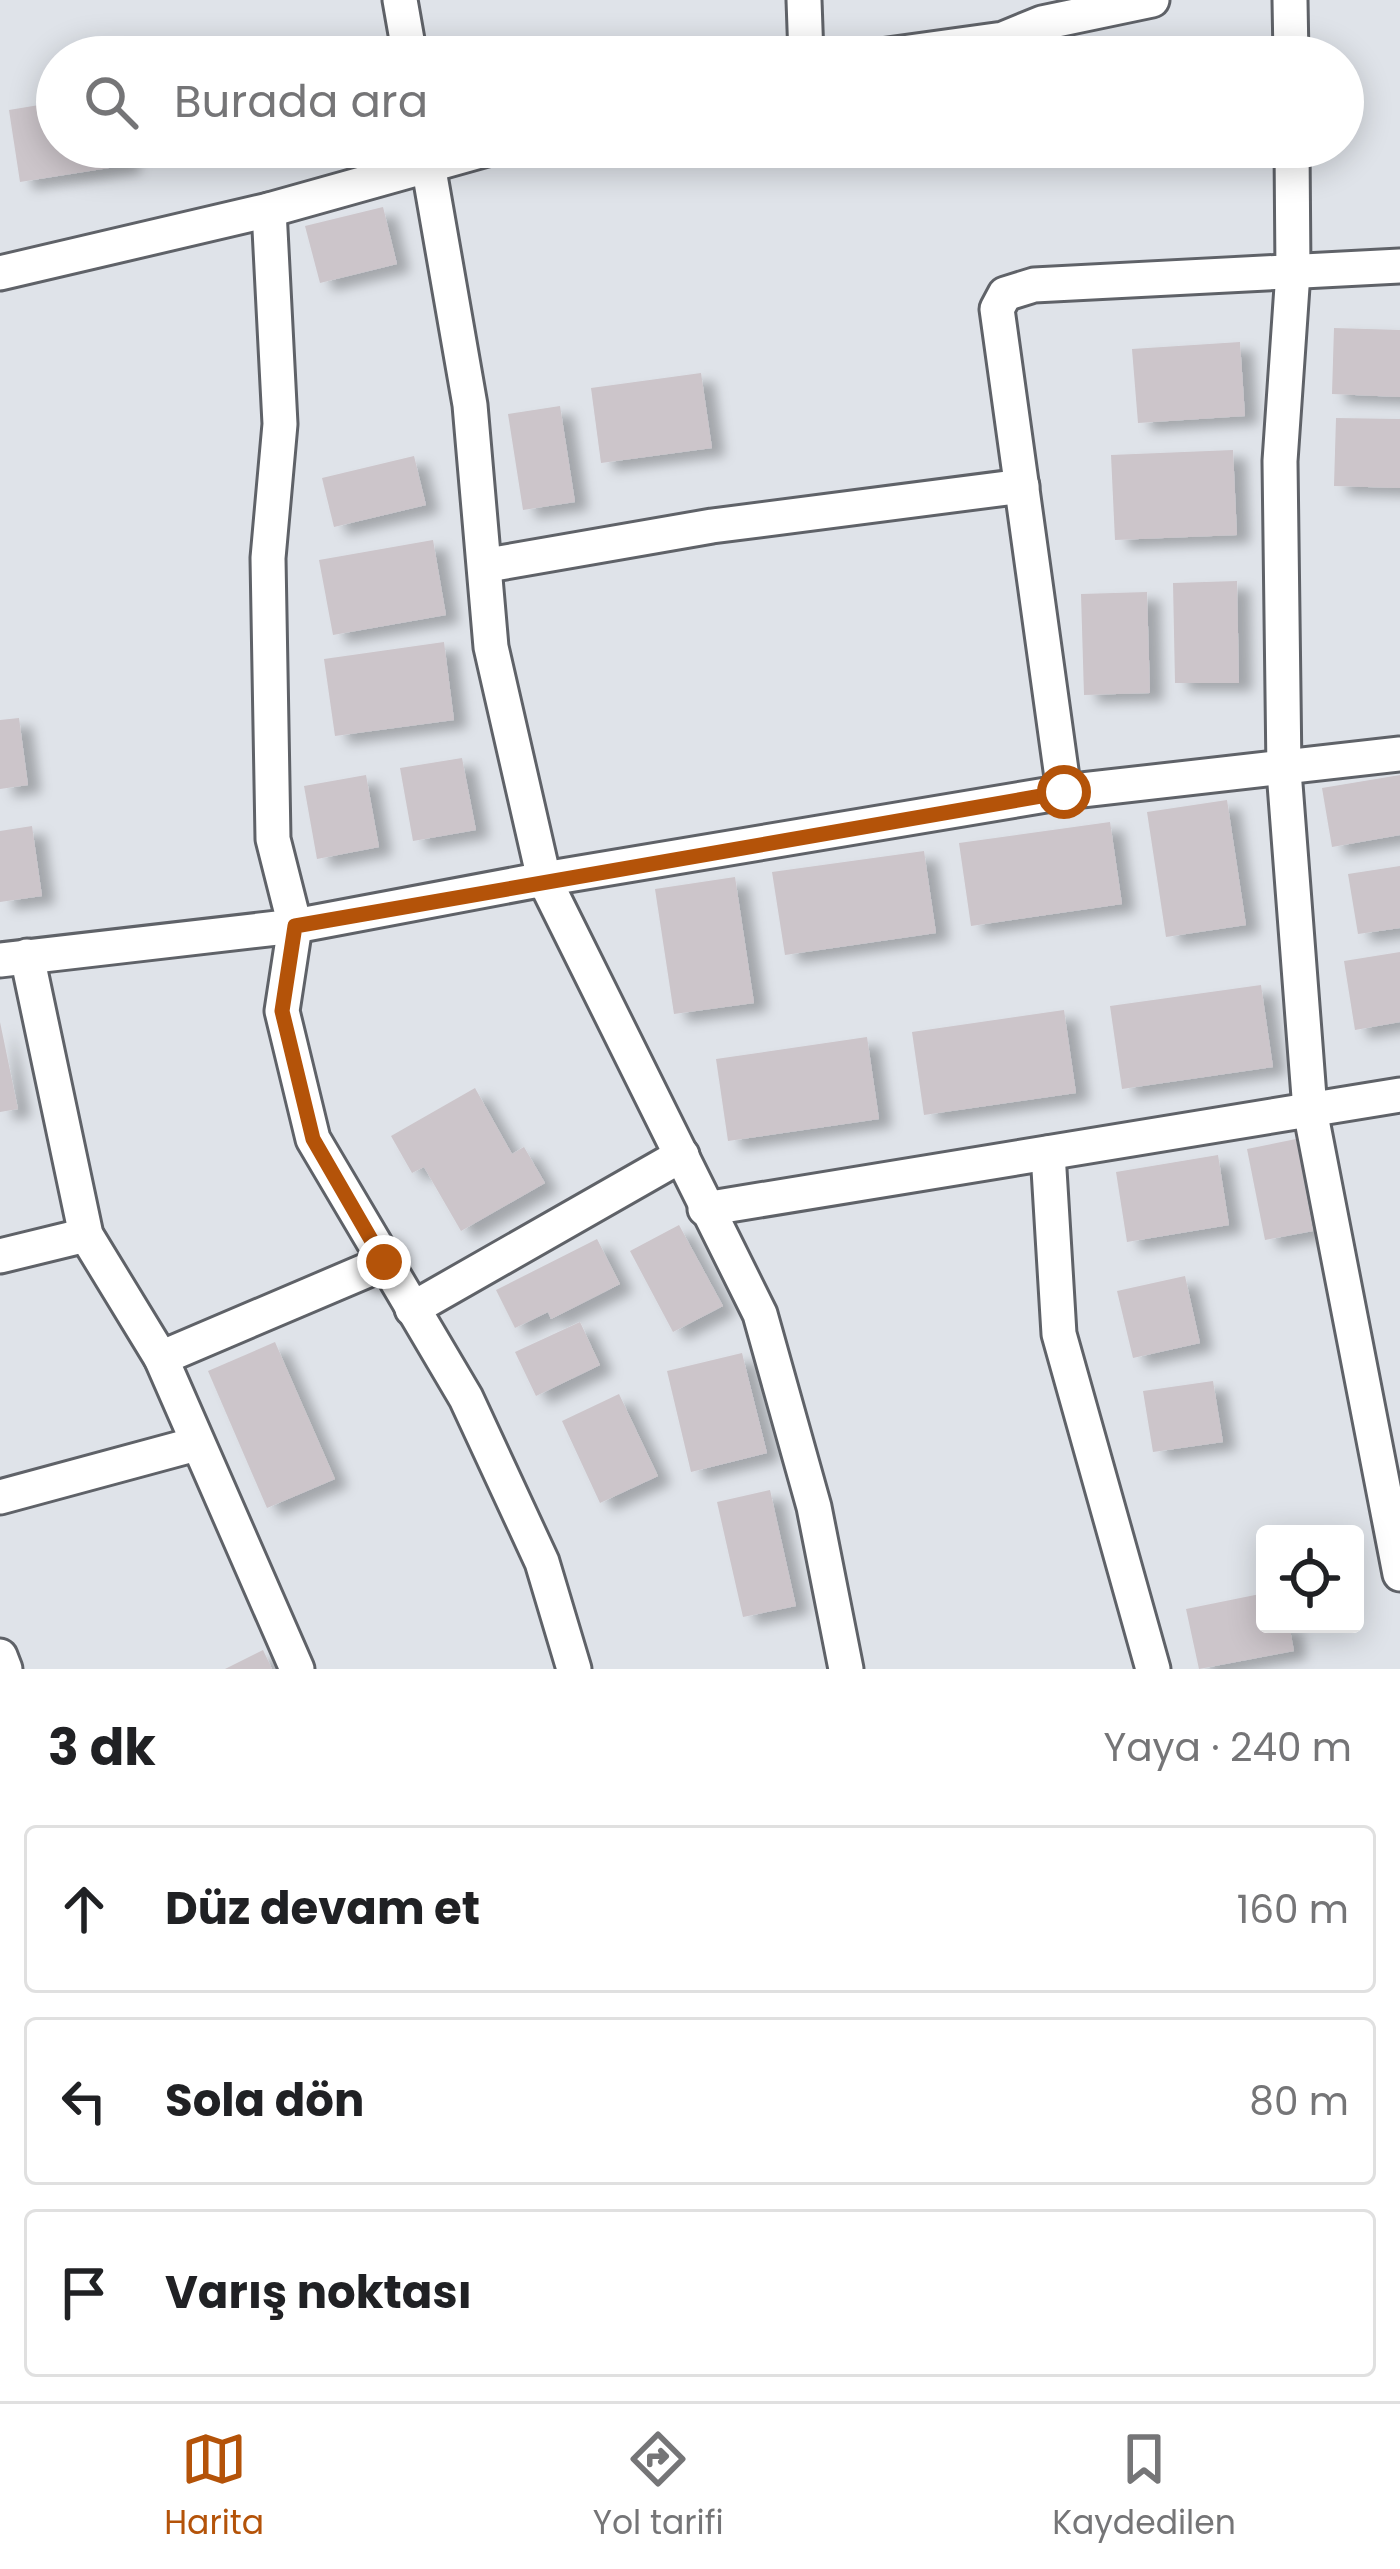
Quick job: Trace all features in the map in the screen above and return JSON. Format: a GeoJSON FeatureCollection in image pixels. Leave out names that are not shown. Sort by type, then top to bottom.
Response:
{"type":"FeatureCollection","features":[{"type":"Feature","properties":{"kind":"street"},"geometry":{"type":"LineString","coordinates":[[400,0],[406,36]]}},
{"type":"Feature","properties":{"kind":"street"},"geometry":{"type":"LineString","coordinates":[[804,0],[805,36]]}},
{"type":"Feature","properties":{"kind":"street"},"geometry":{"type":"LineString","coordinates":[[1007,36],[1042,12],[1152,0]]}},
{"type":"Feature","properties":{"kind":"street"},"geometry":{"type":"LineString","coordinates":[[1290,0],[1291,36]]}},
{"type":"Feature","properties":{"kind":"street"},"geometry":{"type":"LineString","coordinates":[[0,273],[269,209],[388,168]]}},
{"type":"Feature","properties":{"kind":"street"},"geometry":{"type":"LineString","coordinates":[[428,168],[470,405],[488,565],[491,647],[544,879],[760,1314],[814,1507],[846,1669]]}},
{"type":"Feature","properties":{"kind":"street"},"geometry":{"type":"LineString","coordinates":[[1292,168],[1293,272],[1280,461],[1284,770],[1310,1110],[1400,1574]]}},
{"type":"Feature","properties":{"kind":"street"},"geometry":{"type":"LineString","coordinates":[[269,209],[280,424],[268,558],[273,839],[295,926],[282,1011],[313,1139],[466,1399],[542,1562],[574,1669]]}},
{"type":"Feature","properties":{"kind":"street"},"geometry":{"type":"LineString","coordinates":[[1064,792],[998,309],[1005,294],[1034,285],[1400,266]]}},
{"type":"Feature","properties":{"kind":"street"},"geometry":{"type":"LineString","coordinates":[[488,565],[712,526],[1022,486]]}},
{"type":"Feature","properties":{"kind":"street"},"geometry":{"type":"LineString","coordinates":[[297,1669],[161,1358],[86,1235],[13,958],[295,926],[1064,792],[1400,754]]}},
{"type":"Feature","properties":{"kind":"street"},"geometry":{"type":"LineString","coordinates":[[705,1208],[1400,1095]]}},
{"type":"Feature","properties":{"kind":"street"},"geometry":{"type":"LineString","coordinates":[[1048,1153],[1059,1334],[1153,1669]]}},
{"type":"Feature","properties":{"kind":"street"},"geometry":{"type":"LineString","coordinates":[[412,1309],[682,1155]]}},
{"type":"Feature","properties":{"kind":"street"},"geometry":{"type":"LineString","coordinates":[[0,1256],[86,1235]]}},
{"type":"Feature","properties":{"kind":"street"},"geometry":{"type":"LineString","coordinates":[[161,1358],[384,1262]]}},
{"type":"Feature","properties":{"kind":"street"},"geometry":{"type":"LineString","coordinates":[[0,1497],[196,1444]]}},
{"type":"Feature","properties":{"kind":"street"},"geometry":{"type":"LineString","coordinates":[[0,1656],[5,1669]]}},
{"type":"Feature","properties":{"kind":"building"},"geometry":{"type":"Polygon","coordinates":[[[36,106],[36,168],[109,168],[20,182],[9,110],[36,106]]]}},
{"type":"Feature","properties":{"kind":"building"},"geometry":{"type":"Polygon","coordinates":[[[383,207],[397,264],[320,283],[305,226],[383,207]]]}},
{"type":"Feature","properties":{"kind":"building"},"geometry":{"type":"Polygon","coordinates":[[[1334,328],[1400,330],[1400,397],[1332,394],[1334,328]]]}},
{"type":"Feature","properties":{"kind":"building"},"geometry":{"type":"Polygon","coordinates":[[[1240,342],[1245,416],[1138,423],[1132,349],[1240,342]]]}},
{"type":"Feature","properties":{"kind":"building"},"geometry":{"type":"Polygon","coordinates":[[[701,373],[712,448],[601,463],[591,388],[701,373]]]}},
{"type":"Feature","properties":{"kind":"building"},"geometry":{"type":"Polygon","coordinates":[[[560,406],[575,502],[523,510],[508,414],[560,406]]]}},
{"type":"Feature","properties":{"kind":"building"},"geometry":{"type":"Polygon","coordinates":[[[1336,418],[1400,419],[1400,488],[1334,486],[1336,418]]]}},
{"type":"Feature","properties":{"kind":"building"},"geometry":{"type":"Polygon","coordinates":[[[1233,450],[1237,535],[1115,540],[1111,455],[1233,450]]]}},
{"type":"Feature","properties":{"kind":"building"},"geometry":{"type":"Polygon","coordinates":[[[414,456],[426,505],[334,527],[322,478],[414,456]]]}},
{"type":"Feature","properties":{"kind":"building"},"geometry":{"type":"Polygon","coordinates":[[[433,540],[446,615],[333,635],[319,560],[433,540]]]}},
{"type":"Feature","properties":{"kind":"building"},"geometry":{"type":"Polygon","coordinates":[[[1237,581],[1239,683],[1175,683],[1173,583],[1237,581]]]}},
{"type":"Feature","properties":{"kind":"building"},"geometry":{"type":"Polygon","coordinates":[[[1147,592],[1150,693],[1084,695],[1081,594],[1147,592]]]}},
{"type":"Feature","properties":{"kind":"building"},"geometry":{"type":"Polygon","coordinates":[[[444,642],[454,720],[335,736],[324,659],[444,642]]]}},
{"type":"Feature","properties":{"kind":"building"},"geometry":{"type":"Polygon","coordinates":[[[19,718],[28,785],[0,789],[0,720],[19,718]]]}},
{"type":"Feature","properties":{"kind":"building"},"geometry":{"type":"Polygon","coordinates":[[[462,758],[476,830],[413,841],[400,768],[462,758]]]}},
{"type":"Feature","properties":{"kind":"building"},"geometry":{"type":"Polygon","coordinates":[[[366,775],[379,847],[317,859],[304,786],[366,775]]]}},
{"type":"Feature","properties":{"kind":"building"},"geometry":{"type":"Polygon","coordinates":[[[1400,775],[1400,835],[1332,847],[1322,788],[1400,775]]]}},
{"type":"Feature","properties":{"kind":"building"},"geometry":{"type":"Polygon","coordinates":[[[1227,800],[1246,925],[1166,937],[1147,812],[1227,800]]]}},
{"type":"Feature","properties":{"kind":"building"},"geometry":{"type":"Polygon","coordinates":[[[1110,822],[1122,904],[971,926],[959,843],[1110,822]]]}},
{"type":"Feature","properties":{"kind":"building"},"geometry":{"type":"Polygon","coordinates":[[[32,826],[42,896],[0,902],[0,831],[32,826]]]}},
{"type":"Feature","properties":{"kind":"building"},"geometry":{"type":"Polygon","coordinates":[[[924,851],[936,933],[785,955],[772,872],[924,851]]]}},
{"type":"Feature","properties":{"kind":"building"},"geometry":{"type":"Polygon","coordinates":[[[1400,866],[1400,928],[1358,934],[1348,874],[1400,866]]]}},
{"type":"Feature","properties":{"kind":"building"},"geometry":{"type":"Polygon","coordinates":[[[735,877],[754,1003],[674,1014],[655,889],[735,877]]]}},
{"type":"Feature","properties":{"kind":"building"},"geometry":{"type":"Polygon","coordinates":[[[1400,952],[1400,1022],[1355,1030],[1344,961],[1400,952]]]}},
{"type":"Feature","properties":{"kind":"building"},"geometry":{"type":"Polygon","coordinates":[[[1261,985],[1273,1067],[1122,1089],[1110,1006],[1261,985]]]}},
{"type":"Feature","properties":{"kind":"building"},"geometry":{"type":"Polygon","coordinates":[[[1064,1010],[1076,1093],[924,1115],[912,1032],[1064,1010]]]}},
{"type":"Feature","properties":{"kind":"building"},"geometry":{"type":"Polygon","coordinates":[[[0,1022],[18,1109],[0,1112],[0,1022]]]}},
{"type":"Feature","properties":{"kind":"building"},"geometry":{"type":"Polygon","coordinates":[[[867,1037],[879,1119],[728,1141],[716,1059],[867,1037]]]}},
{"type":"Feature","properties":{"kind":"building"},"geometry":{"type":"Polygon","coordinates":[[[475,1088],[512,1154],[524,1147],[545,1183],[461,1231],[424,1167],[412,1173],[391,1136],[475,1088]]]}},
{"type":"Feature","properties":{"kind":"building"},"geometry":{"type":"Polygon","coordinates":[[[1296,1139],[1313,1231],[1265,1240],[1247,1149],[1296,1139]]]}},
{"type":"Feature","properties":{"kind":"building"},"geometry":{"type":"Polygon","coordinates":[[[1218,1155],[1229,1225],[1127,1242],[1116,1172],[1218,1155]]]}},
{"type":"Feature","properties":{"kind":"building"},"geometry":{"type":"Polygon","coordinates":[[[679,1225],[723,1306],[673,1332],[630,1251],[679,1225]]]}},
{"type":"Feature","properties":{"kind":"building"},"geometry":{"type":"Polygon","coordinates":[[[597,1239],[620,1284],[551,1319],[548,1312],[515,1328],[496,1290],[597,1239]]]}},
{"type":"Feature","properties":{"kind":"building"},"geometry":{"type":"Polygon","coordinates":[[[1185,1276],[1200,1343],[1133,1358],[1117,1291],[1185,1276]]]}},
{"type":"Feature","properties":{"kind":"building"},"geometry":{"type":"Polygon","coordinates":[[[580,1322],[600,1365],[536,1396],[515,1352],[580,1322]]]}},
{"type":"Feature","properties":{"kind":"building"},"geometry":{"type":"Polygon","coordinates":[[[275,1342],[335,1479],[267,1508],[208,1371],[275,1342]]]}},
{"type":"Feature","properties":{"kind":"building"},"geometry":{"type":"Polygon","coordinates":[[[742,1353],[767,1453],[691,1472],[667,1371],[742,1353]]]}},
{"type":"Feature","properties":{"kind":"building"},"geometry":{"type":"Polygon","coordinates":[[[1213,1381],[1223,1442],[1153,1452],[1143,1391],[1213,1381]]]}},
{"type":"Feature","properties":{"kind":"building"},"geometry":{"type":"Polygon","coordinates":[[[619,1394],[658,1476],[600,1503],[562,1421],[619,1394]]]}},
{"type":"Feature","properties":{"kind":"building"},"geometry":{"type":"Polygon","coordinates":[[[770,1490],[796,1606],[743,1617],[717,1502],[770,1490]]]}},
{"type":"Feature","properties":{"kind":"building"},"geometry":{"type":"Polygon","coordinates":[[[1256,1595],[1256,1633],[1291,1633],[1294,1651],[1199,1669],[1186,1609],[1256,1595]]]}},
{"type":"Feature","properties":{"kind":"building"},"geometry":{"type":"Polygon","coordinates":[[[263,1650],[272,1669],[225,1669],[263,1650]]]}},
{"type":"Feature","properties":{"kind":"route"},"geometry":{"type":"LineString","coordinates":[[384,1262],[313,1139],[282,1011],[295,926],[1064,792]]}}]}
